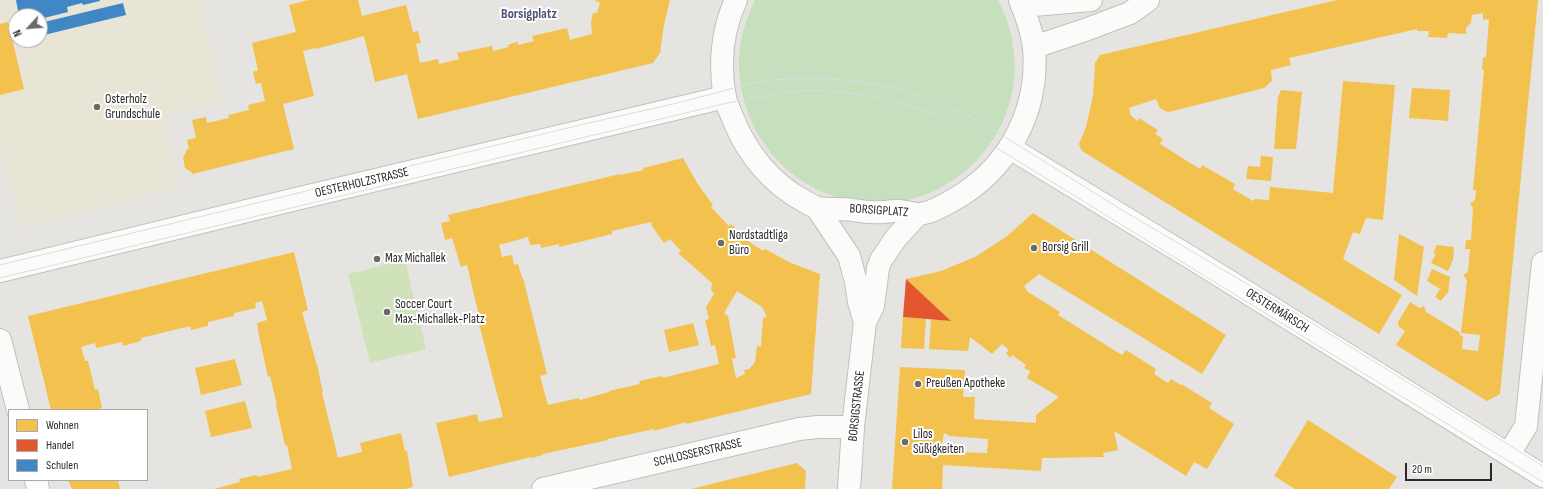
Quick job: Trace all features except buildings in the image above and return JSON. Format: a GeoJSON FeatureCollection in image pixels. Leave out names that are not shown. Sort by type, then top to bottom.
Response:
{"type":"FeatureCollection","features":[{"type":"Feature","properties":{"kind":"street","name":"BORSIGPLATZ"},"geometry":{"type":"LineString","coordinates":[[736,0],[724,36],[722,64],[725,97],[742,140],[765,171],[794,196],[817,208],[884,212],[898,211],[918,214],[946,205],[978,185],[990,174],[1010,148],[1025,117],[1032,90],[1034,47],[1029,24],[1021,3]]}},
{"type":"Feature","properties":{"kind":"street"},"geometry":{"type":"LineString","coordinates":[[1021,3],[1091,0]]}},
{"type":"Feature","properties":{"kind":"street"},"geometry":{"type":"LineString","coordinates":[[1034,47],[1130,13],[1148,0]]}},
{"type":"Feature","properties":{"kind":"street","name":"OESTERHOLZSTRASSE"},"geometry":{"type":"LineString","coordinates":[[0,271],[725,97]]}},
{"type":"Feature","properties":{"kind":"street","name":"OESTERMÄRSCH"},"geometry":{"type":"LineString","coordinates":[[1010,148],[1206,267],[1543,476]]}},
{"type":"Feature","properties":{"kind":"street","name":"BORSIGSTRASSE"},"geometry":{"type":"LineString","coordinates":[[817,208],[849,256],[865,322]]}},
{"type":"Feature","properties":{"kind":"street","name":"BORSIGSTRASSE"},"geometry":{"type":"LineString","coordinates":[[849,489],[853,427],[865,322],[873,306],[878,268],[881,260],[896,238],[918,214]]}},
{"type":"Feature","properties":{"kind":"street"},"geometry":{"type":"LineString","coordinates":[[1508,454],[1526,426],[1543,263]]}},
{"type":"Feature","properties":{"kind":"street"},"geometry":{"type":"LineString","coordinates":[[0,340],[18,409]]}},
{"type":"Feature","properties":{"kind":"street","name":"SCHLOSSERSTRASSE"},"geometry":{"type":"LineString","coordinates":[[543,489],[799,429],[818,427],[853,427]]}},
{"type":"Feature","properties":{"kind":"shaded area","name":"Osterholz Grundschule"},"geometry":{"type":"Polygon","coordinates":[[[0,0],[200,0],[223,100],[164,115],[179,187],[21,228],[0,147],[0,0]]]}},
{"type":"Feature","properties":{"kind":"green space"},"geometry":{"type":"Polygon","coordinates":[[[755,0],[998,0],[1010,30],[1015,61],[1012,93],[1008,108],[996,135],[981,156],[951,182],[927,194],[893,203],[860,202],[829,195],[800,180],[776,159],[757,132],[744,101],[739,58],[745,24],[755,0]]]}},
{"type":"Feature","properties":{"kind":"green space","name":"Soccer Court Max-Michallek-Platz"},"geometry":{"type":"Polygon","coordinates":[[[405,260],[426,349],[370,363],[348,274],[405,260]]]}},
{"type":"Feature","properties":{"kind":"tram line"},"geometry":{"type":"LineString","coordinates":[[0,265],[580,125],[673,104],[746,85],[770,80],[803,78],[835,79],[867,83],[895,88],[973,118],[1122,210],[1291,310],[1543,466]]}},
{"type":"Feature","properties":{"kind":"tram line"},"geometry":{"type":"LineString","coordinates":[[0,278],[727,103],[803,91],[834,91],[865,95],[924,110],[966,129],[1543,482]]}},
{"type":"Feature","properties":{"kind":"place","name":"Osterholz Grundschule"},"geometry":{"type":"Point","coordinates":[97,107]}},
{"type":"Feature","properties":{"kind":"place","name":"Nordstadtliga Büro"},"geometry":{"type":"Point","coordinates":[721,243]}},
{"type":"Feature","properties":{"kind":"place","name":"Borsig Grill"},"geometry":{"type":"Point","coordinates":[1034,248]}},
{"type":"Feature","properties":{"kind":"place","name":"Max Michallek"},"geometry":{"type":"Point","coordinates":[377,259]}},
{"type":"Feature","properties":{"kind":"place","name":"Soccer Court Max-Michallek-Platz"},"geometry":{"type":"Point","coordinates":[387,312]}},
{"type":"Feature","properties":{"kind":"place","name":"Preußen Apotheke"},"geometry":{"type":"Point","coordinates":[918,384]}},
{"type":"Feature","properties":{"kind":"place","name":"Lilos Süßigkeiten"},"geometry":{"type":"Point","coordinates":[905,442]}},
{"type":"Feature","properties":{"kind":"district","name":"Borsigplatz"},"geometry":{"type":"Point","coordinates":[529,14]}}]}
